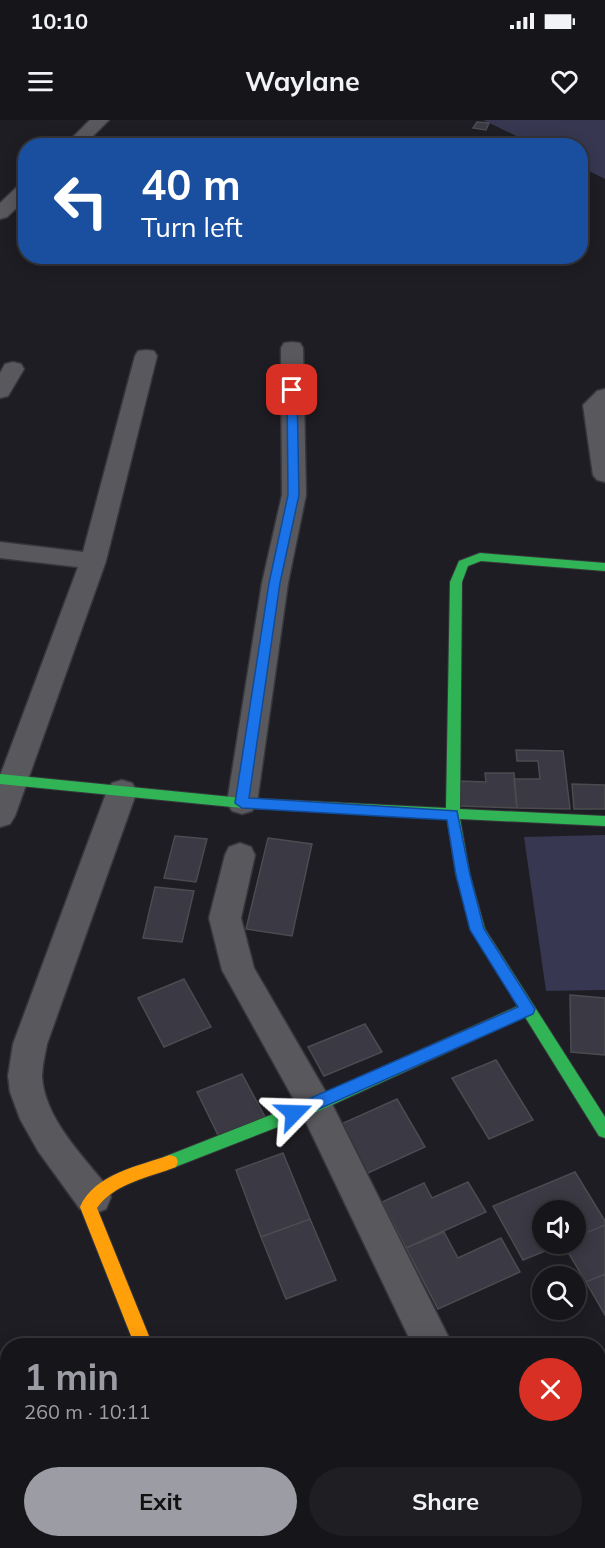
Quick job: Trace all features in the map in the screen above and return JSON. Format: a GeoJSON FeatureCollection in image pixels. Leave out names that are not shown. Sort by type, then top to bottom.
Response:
{"type":"FeatureCollection","features":[{"type":"Feature","properties":{"kind":"street"},"geometry":{"type":"LineString","coordinates":[[81,138],[100,120]]}},
{"type":"Feature","properties":{"kind":"street"},"geometry":{"type":"LineString","coordinates":[[0,213],[18,196]]}},
{"type":"Feature","properties":{"kind":"street"},"geometry":{"type":"LineString","coordinates":[[242,803],[275,583],[294,495],[292,348]]}},
{"type":"Feature","properties":{"kind":"street"},"geometry":{"type":"LineString","coordinates":[[0,816],[8,780],[93,561],[146,356]]}},
{"type":"Feature","properties":{"kind":"street"},"geometry":{"type":"LineString","coordinates":[[0,391],[13,369]]}},
{"type":"Feature","properties":{"kind":"street"},"geometry":{"type":"LineString","coordinates":[[605,396],[594,405],[605,475]]}},
{"type":"Feature","properties":{"kind":"street"},"geometry":{"type":"LineString","coordinates":[[0,550],[93,561]]}},
{"type":"Feature","properties":{"kind":"street"},"geometry":{"type":"LineString","coordinates":[[605,567],[480,557],[463,564],[456,582],[453,815],[463,875],[478,930],[605,1131]]}},
{"type":"Feature","properties":{"kind":"street"},"geometry":{"type":"LineString","coordinates":[[8,780],[242,803],[605,821]]}},
{"type":"Feature","properties":{"kind":"street"},"geometry":{"type":"LineString","coordinates":[[93,1197],[42,1124],[32,1105],[25,1076],[30,1044],[122,791]]}},
{"type":"Feature","properties":{"kind":"street"},"geometry":{"type":"LineString","coordinates":[[240,855],[225,918],[238,970],[315,1105],[430,1338]]}},
{"type":"Feature","properties":{"kind":"street"},"geometry":{"type":"LineString","coordinates":[[141,1338],[88,1207],[93,1197],[105,1188],[315,1105],[527,1009]]}},
{"type":"Feature","properties":{"kind":"shaded area"},"geometry":{"type":"Polygon","coordinates":[[[483,120],[605,120],[605,179],[588,170],[588,138],[520,138],[483,120]]]}},
{"type":"Feature","properties":{"kind":"shaded area"},"geometry":{"type":"Polygon","coordinates":[[[605,835],[605,990],[546,991],[524,837],[605,835]]]}},
{"type":"Feature","properties":{"kind":"building"},"geometry":{"type":"Polygon","coordinates":[[[477,122],[489,123],[486,130],[473,128],[477,122]]]}},
{"type":"Feature","properties":{"kind":"building"},"geometry":{"type":"Polygon","coordinates":[[[516,750],[563,751],[570,809],[517,808],[514,779],[540,779],[538,761],[517,761],[516,750]]]}},
{"type":"Feature","properties":{"kind":"building"},"geometry":{"type":"Polygon","coordinates":[[[485,773],[514,773],[517,808],[460,806],[459,781],[486,782],[485,773]]]}},
{"type":"Feature","properties":{"kind":"building"},"geometry":{"type":"Polygon","coordinates":[[[572,784],[605,785],[605,809],[574,809],[572,784]]]}},
{"type":"Feature","properties":{"kind":"building"},"geometry":{"type":"Polygon","coordinates":[[[175,836],[207,839],[196,882],[164,878],[175,836]]]}},
{"type":"Feature","properties":{"kind":"building"},"geometry":{"type":"Polygon","coordinates":[[[268,838],[312,844],[292,936],[246,929],[268,838]]]}},
{"type":"Feature","properties":{"kind":"building"},"geometry":{"type":"Polygon","coordinates":[[[155,887],[194,891],[182,942],[143,938],[155,887]]]}},
{"type":"Feature","properties":{"kind":"building"},"geometry":{"type":"Polygon","coordinates":[[[184,979],[211,1027],[164,1047],[138,998],[184,979]]]}},
{"type":"Feature","properties":{"kind":"building"},"geometry":{"type":"Polygon","coordinates":[[[570,995],[605,998],[605,1055],[571,1052],[570,995]]]}},
{"type":"Feature","properties":{"kind":"building"},"geometry":{"type":"Polygon","coordinates":[[[365,1024],[382,1052],[324,1076],[308,1047],[365,1024]]]}},
{"type":"Feature","properties":{"kind":"building"},"geometry":{"type":"Polygon","coordinates":[[[496,1060],[533,1120],[489,1139],[452,1078],[496,1060]]]}},
{"type":"Feature","properties":{"kind":"building"},"geometry":{"type":"Polygon","coordinates":[[[242,1074],[265,1117],[219,1137],[197,1092],[242,1074]]]}},
{"type":"Feature","properties":{"kind":"building"},"geometry":{"type":"Polygon","coordinates":[[[397,1099],[425,1147],[357,1178],[330,1129],[397,1099]]]}},
{"type":"Feature","properties":{"kind":"building"},"geometry":{"type":"Polygon","coordinates":[[[283,1153],[310,1219],[261,1237],[236,1170],[283,1153]]]}},
{"type":"Feature","properties":{"kind":"building"},"geometry":{"type":"Polygon","coordinates":[[[575,1172],[605,1221],[605,1225],[586,1233],[586,1200],[532,1200],[532,1254],[538,1254],[523,1260],[493,1206],[575,1172]]]}},
{"type":"Feature","properties":{"kind":"building"},"geometry":{"type":"Polygon","coordinates":[[[468,1182],[486,1212],[406,1248],[382,1202],[424,1183],[432,1198],[468,1182]]]}},
{"type":"Feature","properties":{"kind":"building"},"geometry":{"type":"Polygon","coordinates":[[[310,1219],[336,1280],[286,1299],[261,1237],[310,1219]]]}},
{"type":"Feature","properties":{"kind":"building"},"geometry":{"type":"Polygon","coordinates":[[[605,1225],[605,1274],[586,1282],[586,1266],[576,1266],[569,1254],[586,1254],[586,1233],[605,1225]]]}},
{"type":"Feature","properties":{"kind":"building"},"geometry":{"type":"Polygon","coordinates":[[[444,1232],[458,1258],[501,1238],[520,1272],[438,1309],[406,1248],[444,1232]]]}},
{"type":"Feature","properties":{"kind":"building"},"geometry":{"type":"Polygon","coordinates":[[[605,1274],[605,1315],[586,1282],[605,1274]]]}},
{"type":"Feature","properties":{"kind":"traffic: fast"},"geometry":{"type":"LineString","coordinates":[[605,567],[480,557],[463,564],[456,582],[453,815],[463,875],[478,930],[605,1131]]}},
{"type":"Feature","properties":{"kind":"traffic: fast"},"geometry":{"type":"LineString","coordinates":[[0,779],[242,803],[605,821]]}},
{"type":"Feature","properties":{"kind":"traffic: fast"},"geometry":{"type":"LineString","coordinates":[[170,1162],[315,1105],[527,1009]]}},
{"type":"Feature","properties":{"kind":"traffic: slow"},"geometry":{"type":"LineString","coordinates":[[141,1338],[88,1207],[94,1198],[113,1184],[170,1162]]}},
{"type":"Feature","properties":{"kind":"route"},"geometry":{"type":"LineString","coordinates":[[292,390],[294,495],[275,583],[242,803],[453,815],[463,875],[478,930],[527,1009],[294,1113]]}}]}
